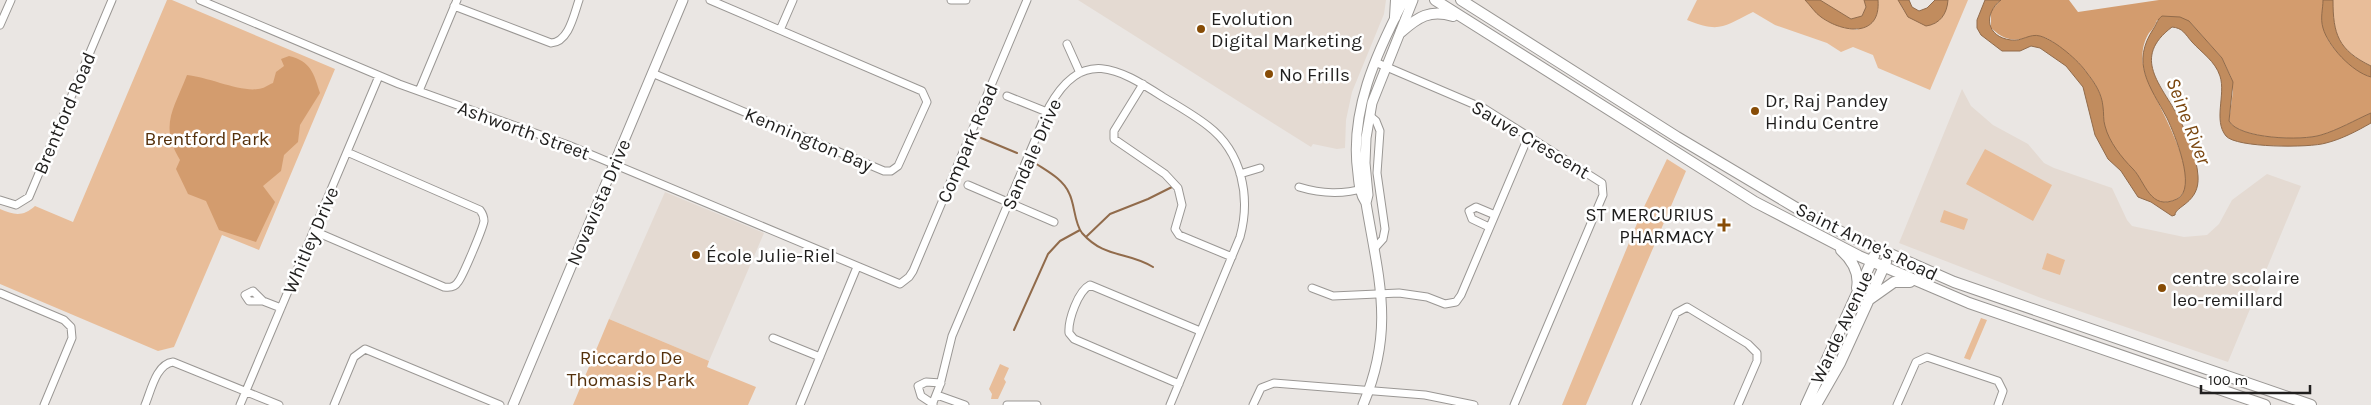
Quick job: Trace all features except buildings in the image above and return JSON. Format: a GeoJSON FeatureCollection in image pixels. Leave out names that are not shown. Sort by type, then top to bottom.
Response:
{"type":"FeatureCollection","features":[{"type":"Feature","properties":{"kind":"main road"},"geometry":{"type":"LineString","coordinates":[[1395,17],[1396,0]]}},
{"type":"Feature","properties":{"kind":"main road","name":"Saint Anne's Road"},"geometry":{"type":"LineString","coordinates":[[1436,0],[1755,202],[1833,243],[1883,267],[1969,303],[2265,405]]}},
{"type":"Feature","properties":{"kind":"main road","name":"Saint Anne's Road"},"geometry":{"type":"LineString","coordinates":[[1461,0],[1736,173],[1825,224],[1877,249],[1976,290],[2311,405]]}},
{"type":"Feature","properties":{"kind":"main road"},"geometry":{"type":"LineString","coordinates":[[1401,32],[1418,18],[1428,13],[1443,12],[1466,19]]}},
{"type":"Feature","properties":{"kind":"main road"},"geometry":{"type":"LineString","coordinates":[[1833,243],[1851,260],[1855,268],[1858,284],[1853,302]]}},
{"type":"Feature","properties":{"kind":"main road","name":"Warde Avenue"},"geometry":{"type":"LineString","coordinates":[[1806,405],[1877,249]]}},
{"type":"Feature","properties":{"kind":"main road","name":"Warde Avenue"},"geometry":{"type":"LineString","coordinates":[[1816,405],[1840,363],[1890,254]]}},
{"type":"Feature","properties":{"kind":"main road"},"geometry":{"type":"LineString","coordinates":[[1868,301],[1884,287],[1894,282],[1910,282],[1932,287]]}},
{"type":"Feature","properties":{"kind":"street"},"geometry":{"type":"LineString","coordinates":[[0,25],[11,0]]}},
{"type":"Feature","properties":{"kind":"street","name":"Brentford Road"},"geometry":{"type":"LineString","coordinates":[[0,200],[16,205],[29,197],[112,0]]}},
{"type":"Feature","properties":{"kind":"street","name":"Ashworth Street"},"geometry":{"type":"LineString","coordinates":[[200,0],[213,3],[379,76],[565,144],[896,283],[903,282]]}},
{"type":"Feature","properties":{"kind":"street"},"geometry":{"type":"LineString","coordinates":[[419,91],[455,3],[551,43],[559,41],[565,34],[579,0]]}},
{"type":"Feature","properties":{"kind":"street","name":"Novavista Drive"},"geometry":{"type":"LineString","coordinates":[[513,405],[683,0]]}},
{"type":"Feature","properties":{"kind":"street","name":"Kennington Bay"},"geometry":{"type":"LineString","coordinates":[[652,73],[881,170],[890,171],[898,166],[927,102],[924,92],[710,0]]}},
{"type":"Feature","properties":{"kind":"street"},"geometry":{"type":"LineString","coordinates":[[780,30],[793,0]]}},
{"type":"Feature","properties":{"kind":"street"},"geometry":{"type":"LineString","coordinates":[[951,0],[966,0]]}},
{"type":"Feature","properties":{"kind":"street","name":"Compark Road"},"geometry":{"type":"LineString","coordinates":[[903,282],[913,271],[1027,0]]}},
{"type":"Feature","properties":{"kind":"street"},"geometry":{"type":"LineString","coordinates":[[1363,405],[1381,345],[1383,329],[1382,295],[1364,189],[1356,163],[1357,130],[1361,101],[1375,62],[1404,0]]}},
{"type":"Feature","properties":{"kind":"street"},"geometry":{"type":"LineString","coordinates":[[1364,189],[1366,138],[1377,88],[1413,0]]}},
{"type":"Feature","properties":{"kind":"street"},"geometry":{"type":"LineString","coordinates":[[1067,44],[1080,73]]}},
{"type":"Feature","properties":{"kind":"street","name":"Sauve Crescent"},"geometry":{"type":"LineString","coordinates":[[1375,62],[1476,104],[1598,178],[1602,183],[1604,191],[1514,405]]}},
{"type":"Feature","properties":{"kind":"street","name":"Sandale Drive"},"geometry":{"type":"LineString","coordinates":[[941,383],[926,382],[918,386],[921,396],[932,404],[937,395],[941,383],[952,336],[1047,112],[1060,89],[1070,79],[1080,73],[1099,68],[1116,70],[1144,84],[1210,126],[1231,152],[1240,174],[1245,201],[1244,225],[1170,405]]}},
{"type":"Feature","properties":{"kind":"street","name":"Whitley Drive"},"geometry":{"type":"LineString","coordinates":[[240,405],[379,76]]}},
{"type":"Feature","properties":{"kind":"street"},"geometry":{"type":"LineString","coordinates":[[1144,84],[1114,131],[1114,139],[1165,174],[1178,188],[1182,205],[1176,229],[1179,236],[1232,257]]}},
{"type":"Feature","properties":{"kind":"street"},"geometry":{"type":"LineString","coordinates":[[1007,96],[1047,112]]}},
{"type":"Feature","properties":{"kind":"street"},"geometry":{"type":"LineString","coordinates":[[1370,116],[1376,121],[1380,131],[1377,173],[1385,229],[1383,238],[1374,249]]}},
{"type":"Feature","properties":{"kind":"street"},"geometry":{"type":"LineString","coordinates":[[1312,288],[1333,296],[1399,293],[1427,297],[1445,304],[1456,302],[1461,295],[1529,136]]}},
{"type":"Feature","properties":{"kind":"street"},"geometry":{"type":"LineString","coordinates":[[314,231],[444,287],[453,286],[458,282],[468,262],[483,225],[483,216],[480,210],[347,152]]}},
{"type":"Feature","properties":{"kind":"street"},"geometry":{"type":"LineString","coordinates":[[1240,174],[1260,168]]}},
{"type":"Feature","properties":{"kind":"street"},"geometry":{"type":"LineString","coordinates":[[968,185],[1054,222]]}},
{"type":"Feature","properties":{"kind":"street"},"geometry":{"type":"LineString","coordinates":[[1300,187],[1335,194],[1364,189]]}},
{"type":"Feature","properties":{"kind":"street"},"geometry":{"type":"LineString","coordinates":[[1489,227],[1472,219],[1469,211],[1476,207],[1495,215]]}},
{"type":"Feature","properties":{"kind":"street"},"geometry":{"type":"LineString","coordinates":[[800,405],[857,267]]}},
{"type":"Feature","properties":{"kind":"street"},"geometry":{"type":"LineString","coordinates":[[1178,384],[1074,339],[1069,333],[1070,321],[1083,290],[1090,285],[1200,331]]}},
{"type":"Feature","properties":{"kind":"street"},"geometry":{"type":"LineString","coordinates":[[0,293],[64,320],[72,330],[72,338],[44,405]]}},
{"type":"Feature","properties":{"kind":"street"},"geometry":{"type":"LineString","coordinates":[[263,301],[281,308]]}},
{"type":"Feature","properties":{"kind":"street"},"geometry":{"type":"LineString","coordinates":[[1636,405],[1675,314],[1687,307],[1748,344],[1757,353],[1757,361],[1738,405]]}},
{"type":"Feature","properties":{"kind":"street"},"geometry":{"type":"LineString","coordinates":[[773,338],[820,357]]}},
{"type":"Feature","properties":{"kind":"street"},"geometry":{"type":"LineString","coordinates":[[334,405],[354,357],[365,349],[500,405]]}},
{"type":"Feature","properties":{"kind":"street"},"geometry":{"type":"LineString","coordinates":[[1898,405],[1916,362],[1927,356],[1998,381],[2003,391],[1998,405]]}},
{"type":"Feature","properties":{"kind":"street"},"geometry":{"type":"LineString","coordinates":[[145,405],[160,369],[170,362],[176,362],[278,405]]}},
{"type":"Feature","properties":{"kind":"street"},"geometry":{"type":"LineString","coordinates":[[1253,405],[1261,388],[1274,383],[1425,395],[1474,405]]}},
{"type":"Feature","properties":{"kind":"street"},"geometry":{"type":"LineString","coordinates":[[937,395],[965,405]]}},
{"type":"Feature","properties":{"kind":"street"},"geometry":{"type":"LineString","coordinates":[[1007,405],[1037,405]]}},
{"type":"Feature","properties":{"kind":"shaded area"},"geometry":{"type":"Polygon","coordinates":[[[1078,0],[1386,0],[1384,14],[1352,92],[1346,120],[1345,148],[1337,149],[1313,144],[1311,147],[1078,0]]]}},
{"type":"Feature","properties":{"kind":"shaded area"},"geometry":{"type":"Polygon","coordinates":[[[1805,0],[1820,0],[1851,19],[1862,16],[1866,7],[1864,0],[1878,0],[1877,12],[1873,21],[1859,29],[1849,29],[1821,17],[1805,0]]]}},
{"type":"Feature","properties":{"kind":"shaded area"},"geometry":{"type":"Polygon","coordinates":[[[1898,0],[1909,0],[1912,7],[1919,11],[1927,8],[1935,0],[1948,0],[1946,10],[1939,21],[1926,26],[1908,17],[1898,0]]]}},
{"type":"Feature","properties":{"kind":"shaded area","name":"Seine River"},"geometry":{"type":"Polygon","coordinates":[[[1985,0],[2001,0],[1991,12],[1990,18],[1992,30],[1996,34],[2011,40],[2036,35],[2046,38],[2066,51],[2083,68],[2100,93],[2104,124],[2113,144],[2137,174],[2149,193],[2160,201],[2168,202],[2177,199],[2183,193],[2185,184],[2183,160],[2179,148],[2167,118],[2149,85],[2143,63],[2147,41],[2162,16],[2180,17],[2189,21],[2222,58],[2233,82],[2229,121],[2235,127],[2257,135],[2300,138],[2327,133],[2371,113],[2371,123],[2344,137],[2318,145],[2274,146],[2233,140],[2226,136],[2220,123],[2222,91],[2218,71],[2184,32],[2172,27],[2160,38],[2153,50],[2151,60],[2158,82],[2179,118],[2194,154],[2198,185],[2192,198],[2172,216],[2151,202],[2138,197],[2121,171],[2108,159],[2095,135],[2083,87],[2066,66],[2040,48],[2031,46],[2020,51],[2002,51],[1981,35],[1977,28],[1977,20],[1985,0]]]}},
{"type":"Feature","properties":{"kind":"shaded area"},"geometry":{"type":"Polygon","coordinates":[[[2323,0],[2333,0],[2336,32],[2344,47],[2351,54],[2371,66],[2371,77],[2356,70],[2330,43],[2322,24],[2323,0]]]}},
{"type":"Feature","properties":{"kind":"shaded area"},"geometry":{"type":"Polygon","coordinates":[[[1962,89],[1971,106],[1993,125],[2028,144],[2044,163],[2112,188],[2127,220],[2132,226],[2184,237],[2207,235],[2219,224],[2232,200],[2267,174],[2301,186],[2228,362],[2041,298],[1899,243],[1962,89]]]}},
{"type":"Feature","properties":{"kind":"shaded area","name":"École Julie-Riel"},"geometry":{"type":"Polygon","coordinates":[[[665,192],[764,233],[709,361],[609,319],[665,192]]]}},
{"type":"Feature","properties":{"kind":"green space","name":"Brentford Park"},"geometry":{"type":"Polygon","coordinates":[[[167,0],[172,0],[335,69],[259,250],[222,235],[174,347],[158,351],[0,284],[0,209],[18,214],[31,210],[35,206],[73,222],[167,0]]]}},
{"type":"Feature","properties":{"kind":"green space"},"geometry":{"type":"Polygon","coordinates":[[[1697,0],[1805,0],[1828,20],[1840,26],[1857,30],[1876,16],[1878,0],[1898,0],[1904,11],[1932,25],[1943,16],[1948,0],[1968,0],[1930,90],[1878,68],[1873,55],[1853,47],[1841,52],[1827,43],[1775,25],[1753,12],[1728,25],[1714,27],[1687,20],[1697,0]]]}},
{"type":"Feature","properties":{"kind":"green space"},"geometry":{"type":"Polygon","coordinates":[[[1820,0],[1864,0],[1866,7],[1862,16],[1851,19],[1820,0]]]}},
{"type":"Feature","properties":{"kind":"green space"},"geometry":{"type":"Polygon","coordinates":[[[2001,0],[2069,0],[2078,12],[2159,0],[2323,0],[2324,27],[2328,40],[2345,59],[2359,71],[2371,77],[2371,113],[2334,130],[2312,137],[2272,137],[2245,132],[2235,127],[2229,121],[2233,91],[2231,77],[2222,58],[2189,21],[2157,20],[2145,42],[2142,55],[2143,65],[2148,82],[2177,143],[2184,164],[2186,182],[2181,196],[2166,202],[2160,202],[2150,195],[2137,173],[2126,163],[2110,140],[2105,130],[2101,96],[2091,77],[2079,64],[2060,47],[2044,37],[2009,39],[2001,36],[1991,28],[1991,11],[2001,0]]]}},
{"type":"Feature","properties":{"kind":"green space"},"geometry":{"type":"Polygon","coordinates":[[[2333,0],[2371,0],[2371,66],[2344,47],[2336,32],[2333,0]]]}},
{"type":"Feature","properties":{"kind":"green space"},"geometry":{"type":"Polygon","coordinates":[[[289,56],[307,65],[313,74],[320,93],[300,125],[298,142],[284,155],[281,171],[263,186],[275,202],[256,242],[219,230],[206,201],[188,194],[176,169],[180,160],[170,137],[171,117],[187,75],[242,88],[260,89],[273,83],[276,72],[284,66],[281,59],[289,56]]]}},
{"type":"Feature","properties":{"kind":"green space"},"geometry":{"type":"Polygon","coordinates":[[[1985,149],[2052,185],[2033,221],[1966,184],[1985,149]]]}},
{"type":"Feature","properties":{"kind":"green space"},"geometry":{"type":"Polygon","coordinates":[[[1667,159],[1686,171],[1586,405],[1562,405],[1643,209],[1667,159]]]}},
{"type":"Feature","properties":{"kind":"green space"},"geometry":{"type":"Polygon","coordinates":[[[1944,210],[1968,219],[1964,230],[1940,222],[1944,210]]]}},
{"type":"Feature","properties":{"kind":"green space"},"geometry":{"type":"Polygon","coordinates":[[[2047,253],[2065,260],[2060,275],[2042,269],[2047,253]]]}},
{"type":"Feature","properties":{"kind":"green space"},"geometry":{"type":"Polygon","coordinates":[[[1981,318],[1987,320],[1970,360],[1964,358],[1981,318]]]}},
{"type":"Feature","properties":{"kind":"green space","name":"Riccardo De Thomasis Park"},"geometry":{"type":"Polygon","coordinates":[[[609,319],[709,361],[707,367],[756,387],[748,405],[573,405],[609,319]]]}},
{"type":"Feature","properties":{"kind":"green space"},"geometry":{"type":"Polygon","coordinates":[[[1000,364],[1009,368],[1004,379],[1006,382],[998,399],[991,399],[992,394],[989,389],[1000,364]]]}},
{"type":"Feature","properties":{"kind":"waterway"},"geometry":{"type":"LineString","coordinates":[[981,138],[1017,153]]}},
{"type":"Feature","properties":{"kind":"waterway"},"geometry":{"type":"LineString","coordinates":[[1035,163],[1054,176],[1066,188],[1071,197],[1079,229],[1091,241],[1108,251],[1153,267]]}},
{"type":"Feature","properties":{"kind":"waterway"},"geometry":{"type":"LineString","coordinates":[[1087,236],[1110,214],[1172,187]]}},
{"type":"Feature","properties":{"kind":"waterway"},"geometry":{"type":"LineString","coordinates":[[1014,330],[1048,254],[1060,241],[1080,230]]}},
{"type":"Feature","properties":{"kind":"place","name":"Evolution Digital Marketing"},"geometry":{"type":"Point","coordinates":[1201,29]}},
{"type":"Feature","properties":{"kind":"place","name":"No Frills"},"geometry":{"type":"Point","coordinates":[1269,74]}},
{"type":"Feature","properties":{"kind":"place","name":"Dr, Raj Pandey Hindu Centre"},"geometry":{"type":"Point","coordinates":[1755,111]}},
{"type":"Feature","properties":{"kind":"place","name":"ST MERCURIUS PHARMACY"},"geometry":{"type":"Point","coordinates":[1724,225]}},
{"type":"Feature","properties":{"kind":"place","name":"École Julie-Riel"},"geometry":{"type":"Point","coordinates":[696,255]}},
{"type":"Feature","properties":{"kind":"place","name":"centre scolaire leo-remillard"},"geometry":{"type":"Point","coordinates":[2162,288]}}]}
